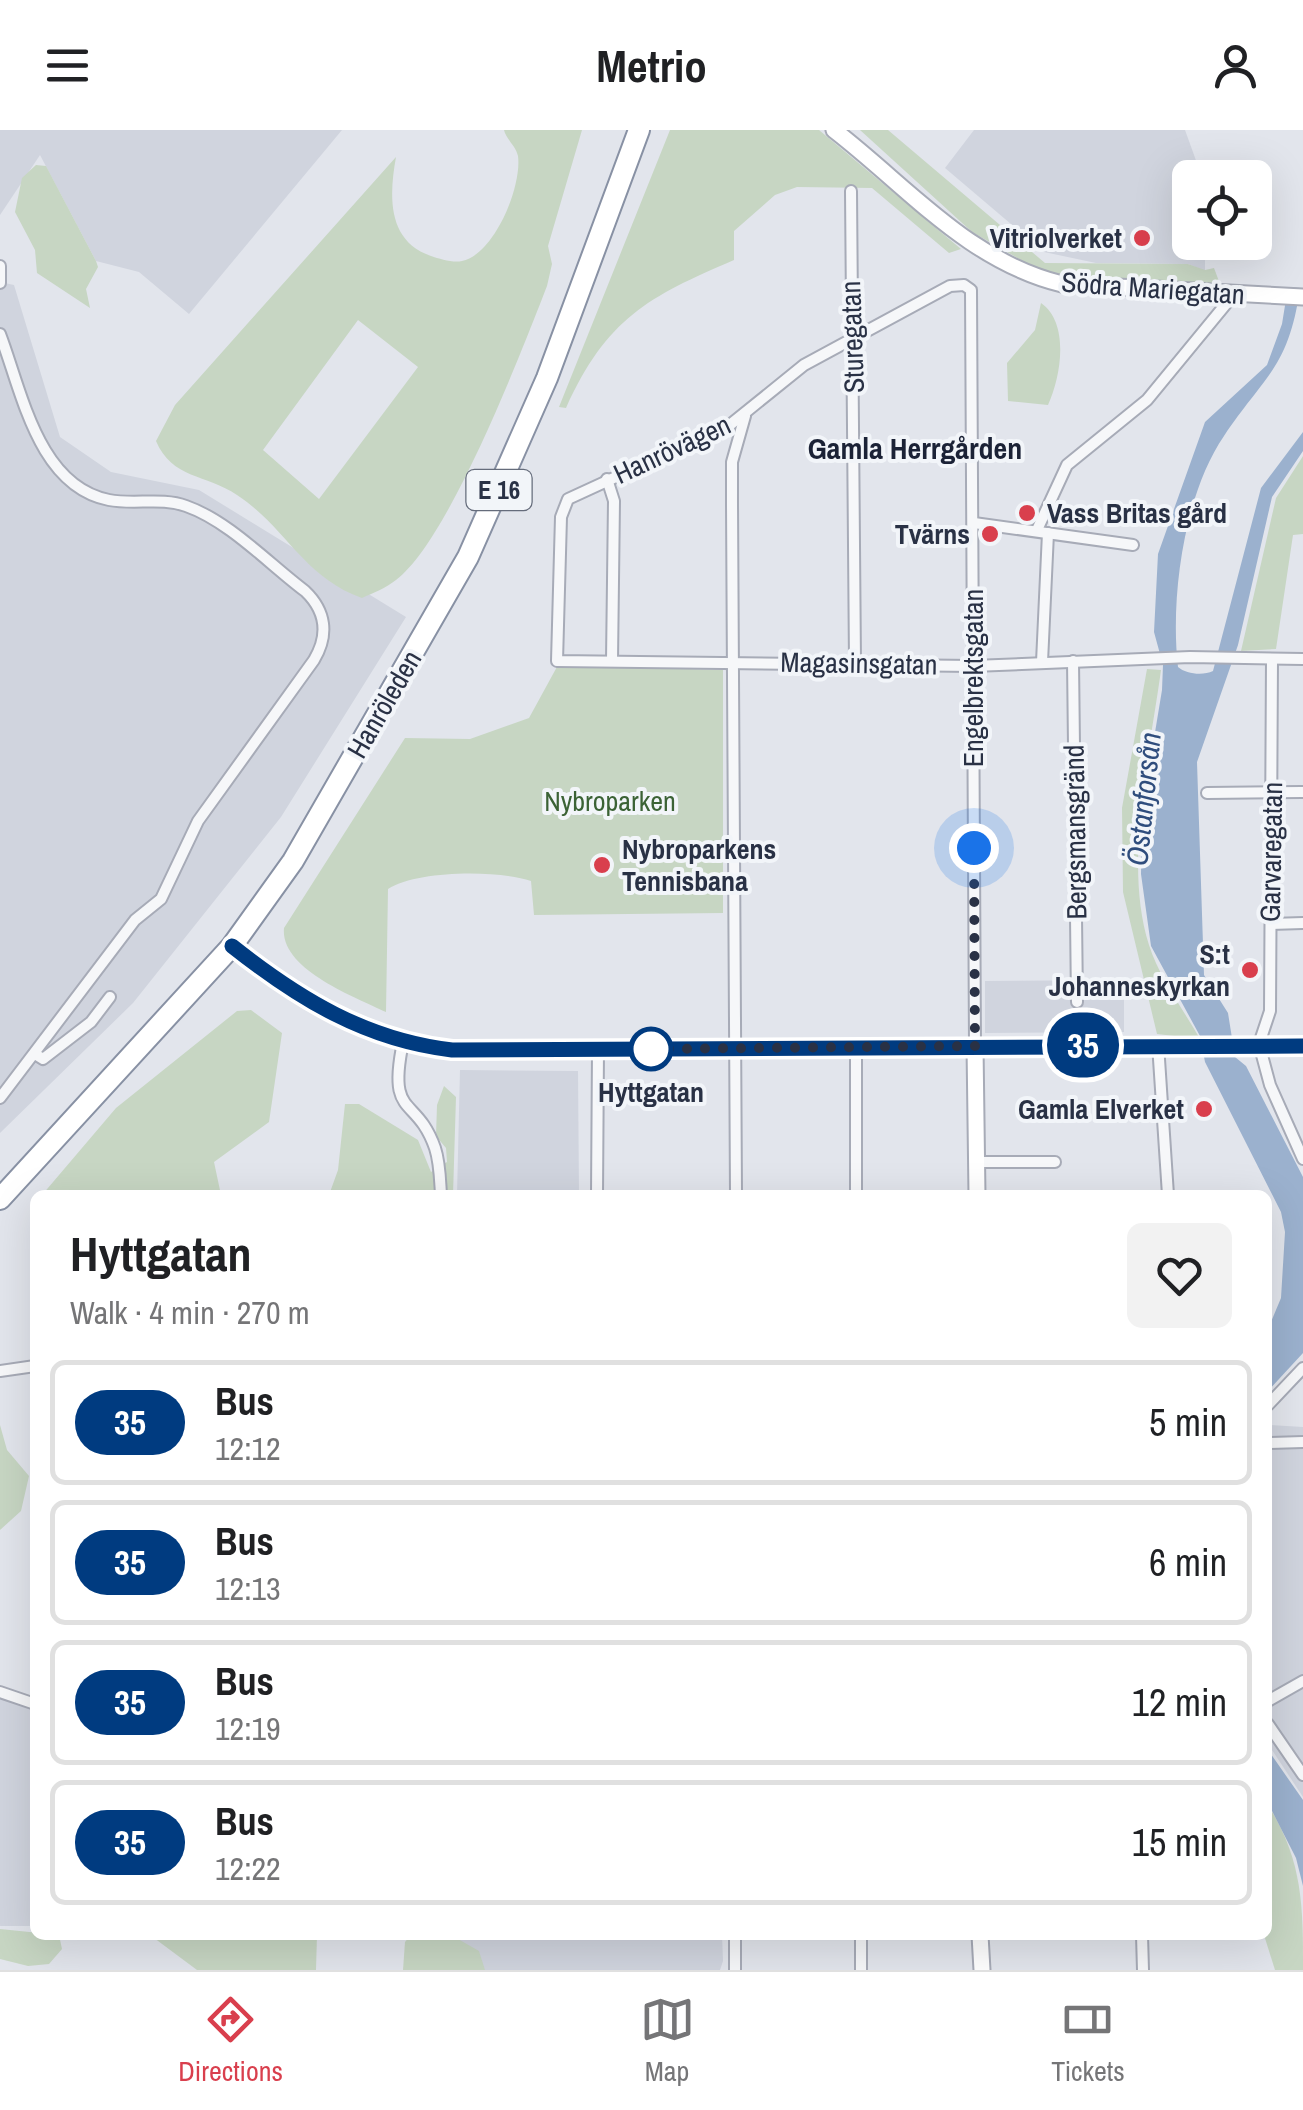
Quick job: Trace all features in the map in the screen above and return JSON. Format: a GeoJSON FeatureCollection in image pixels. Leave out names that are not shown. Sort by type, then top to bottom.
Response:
{"type":"FeatureCollection","features":[{"type":"Feature","properties":{"kind":"highway","name":"Hanröleden"},"geometry":{"type":"LineString","coordinates":[[0,1199],[232,946],[294,861],[468,557],[547,378],[639,130]]}},
{"type":"Feature","properties":{"kind":"street","name":"Södra Mariegatan"},"geometry":{"type":"LineString","coordinates":[[834,130],[968,242],[1012,268],[1062,284],[1295,297]]}},
{"type":"Feature","properties":{"kind":"street","name":"Sturegatan"},"geometry":{"type":"LineString","coordinates":[[851,191],[855,663]]}},
{"type":"Feature","properties":{"kind":"street"},"geometry":{"type":"LineString","coordinates":[[0,266],[0,282]]}},
{"type":"Feature","properties":{"kind":"street","name":"Hanrövägen"},"geometry":{"type":"LineString","coordinates":[[556,661],[563,510],[572,496],[696,442],[745,415],[790,375],[854,336],[950,286],[964,285]]}},
{"type":"Feature","properties":{"kind":"street","name":"Engelbrektsgatan"},"geometry":{"type":"LineString","coordinates":[[964,285],[972,294],[977,1190]]}},
{"type":"Feature","properties":{"kind":"street"},"geometry":{"type":"LineString","coordinates":[[1042,662],[1042,531],[1067,465],[1147,400],[1235,292]]}},
{"type":"Feature","properties":{"kind":"street"},"geometry":{"type":"LineString","coordinates":[[0,334],[42,443],[63,475],[104,499],[170,502],[197,510],[305,591],[317,604],[324,627],[314,660],[183,844],[168,889],[134,920],[0,1098]]}},
{"type":"Feature","properties":{"kind":"street"},"geometry":{"type":"LineString","coordinates":[[736,1190],[732,462],[745,415]]}},
{"type":"Feature","properties":{"kind":"street"},"geometry":{"type":"LineString","coordinates":[[607,479],[614,501],[612,661]]}},
{"type":"Feature","properties":{"kind":"street"},"geometry":{"type":"LineString","coordinates":[[974,523],[1133,545]]}},
{"type":"Feature","properties":{"kind":"street","name":"Magasinsgatan"},"geometry":{"type":"LineString","coordinates":[[556,661],[972,666],[1181,657],[1272,660]]}},
{"type":"Feature","properties":{"kind":"street"},"geometry":{"type":"LineString","coordinates":[[1272,660],[1303,660]]}},
{"type":"Feature","properties":{"kind":"street","name":"Garvaregatan"},"geometry":{"type":"LineString","coordinates":[[1259,1044],[1270,1012],[1272,660]]}},
{"type":"Feature","properties":{"kind":"street","name":"Bergsmansgränd"},"geometry":{"type":"LineString","coordinates":[[1074,661],[1077,1002]]}},
{"type":"Feature","properties":{"kind":"street"},"geometry":{"type":"LineString","coordinates":[[1208,793],[1303,792]]}},
{"type":"Feature","properties":{"kind":"street"},"geometry":{"type":"LineString","coordinates":[[1271,924],[1303,923]]}},
{"type":"Feature","properties":{"kind":"street"},"geometry":{"type":"LineString","coordinates":[[232,946],[310,1003],[353,1025],[403,1042],[470,1051],[1303,1046]]}},
{"type":"Feature","properties":{"kind":"street"},"geometry":{"type":"LineString","coordinates":[[35,1054],[43,1058],[91,1022],[110,997]]}},
{"type":"Feature","properties":{"kind":"street"},"geometry":{"type":"LineString","coordinates":[[403,1042],[396,1086],[403,1104],[434,1147],[440,1190]]}},
{"type":"Feature","properties":{"kind":"street"},"geometry":{"type":"LineString","coordinates":[[1158,1044],[1168,1190]]}},
{"type":"Feature","properties":{"kind":"street"},"geometry":{"type":"LineString","coordinates":[[1259,1044],[1274,1095],[1303,1159]]}},
{"type":"Feature","properties":{"kind":"street"},"geometry":{"type":"LineString","coordinates":[[856,1047],[856,1190]]}},
{"type":"Feature","properties":{"kind":"street"},"geometry":{"type":"LineString","coordinates":[[596,1190],[598,1050]]}},
{"type":"Feature","properties":{"kind":"street"},"geometry":{"type":"LineString","coordinates":[[976,1162],[1054,1162]]}},
{"type":"Feature","properties":{"kind":"street"},"geometry":{"type":"LineString","coordinates":[[0,1371],[30,1367]]}},
{"type":"Feature","properties":{"kind":"street"},"geometry":{"type":"LineString","coordinates":[[1272,1401],[1303,1368]]}},
{"type":"Feature","properties":{"kind":"street"},"geometry":{"type":"LineString","coordinates":[[1272,1442],[1303,1442]]}},
{"type":"Feature","properties":{"kind":"street"},"geometry":{"type":"LineString","coordinates":[[1272,1699],[1303,1682]]}},
{"type":"Feature","properties":{"kind":"street"},"geometry":{"type":"LineString","coordinates":[[0,1692],[30,1702]]}},
{"type":"Feature","properties":{"kind":"street"},"geometry":{"type":"LineString","coordinates":[[1272,1730],[1303,1776]]}},
{"type":"Feature","properties":{"kind":"street"},"geometry":{"type":"LineString","coordinates":[[735,1940],[735,1970]]}},
{"type":"Feature","properties":{"kind":"street"},"geometry":{"type":"LineString","coordinates":[[860,1940],[861,1970]]}},
{"type":"Feature","properties":{"kind":"street"},"geometry":{"type":"LineString","coordinates":[[980,1940],[982,1970]]}},
{"type":"Feature","properties":{"kind":"street"},"geometry":{"type":"LineString","coordinates":[[1142,1940],[1143,1970]]}},
{"type":"Feature","properties":{"kind":"shaded area"},"geometry":{"type":"Polygon","coordinates":[[[0,130],[342,130],[189,314],[139,272],[96,261],[40,155],[0,215],[0,130]]]}},
{"type":"Feature","properties":{"kind":"shaded area"},"geometry":{"type":"Polygon","coordinates":[[[974,130],[1185,130],[1196,160],[1172,160],[1172,260],[1205,260],[1205,271],[1188,264],[1096,263],[1044,252],[945,168],[974,130]]]}},
{"type":"Feature","properties":{"kind":"shaded area"},"geometry":{"type":"Polygon","coordinates":[[[0,282],[14,285],[60,437],[111,472],[199,490],[406,617],[281,817],[133,1003],[0,1133],[0,282]]]}},
{"type":"Feature","properties":{"kind":"shaded area"},"geometry":{"type":"Polygon","coordinates":[[[1124,980],[1124,1032],[985,1033],[985,981],[1124,980]]]}},
{"type":"Feature","properties":{"kind":"shaded area"},"geometry":{"type":"Polygon","coordinates":[[[460,1070],[578,1071],[579,1190],[457,1190],[460,1070]]]}},
{"type":"Feature","properties":{"kind":"shaded area"},"geometry":{"type":"Polygon","coordinates":[[[1272,1425],[1303,1427],[1303,1797],[1272,1750],[1272,1425]]]}},
{"type":"Feature","properties":{"kind":"shaded area"},"geometry":{"type":"Polygon","coordinates":[[[0,1694],[30,1704],[30,1926],[0,1926],[0,1694]]]}},
{"type":"Feature","properties":{"kind":"shaded area"},"geometry":{"type":"Polygon","coordinates":[[[444,1940],[722,1940],[720,1970],[474,1970],[444,1940]]]}},
{"type":"Feature","properties":{"kind":"green space"},"geometry":{"type":"Polygon","coordinates":[[[504,130],[582,130],[548,246],[552,264],[547,286],[482,443],[438,527],[417,559],[396,580],[362,598],[324,578],[237,495],[171,463],[156,441],[175,405],[396,157],[392,202],[406,240],[442,259],[462,261],[474,256],[495,233],[516,184],[518,156],[504,130]],[[358,320],[263,450],[319,499],[418,367],[358,320]]]}},
{"type":"Feature","properties":{"kind":"green space"},"geometry":{"type":"Polygon","coordinates":[[[670,130],[819,130],[961,249],[949,253],[872,188],[797,187],[775,195],[734,231],[734,260],[677,286],[633,314],[597,352],[566,408],[559,407],[670,130]]]}},
{"type":"Feature","properties":{"kind":"green space"},"geometry":{"type":"Polygon","coordinates":[[[860,130],[888,130],[1045,263],[1188,264],[1205,270],[1214,268],[1220,284],[1070,278],[1042,272],[972,232],[860,130]]]}},
{"type":"Feature","properties":{"kind":"green space"},"geometry":{"type":"Polygon","coordinates":[[[36,165],[46,166],[96,261],[98,267],[86,289],[90,308],[37,273],[35,250],[15,212],[22,178],[36,165]]]}},
{"type":"Feature","properties":{"kind":"green space"},"geometry":{"type":"Polygon","coordinates":[[[1041,303],[1056,323],[1059,337],[1059,366],[1053,393],[1048,405],[1008,401],[1007,363],[1035,330],[1041,303]]]}},
{"type":"Feature","properties":{"kind":"green space"},"geometry":{"type":"Polygon","coordinates":[[[1303,456],[1303,534],[1293,535],[1276,649],[1241,651],[1276,498],[1303,456]]]}},
{"type":"Feature","properties":{"kind":"green space","name":"Nybroparken"},"geometry":{"type":"Polygon","coordinates":[[[558,665],[723,670],[723,913],[534,915],[531,881],[479,874],[438,875],[388,889],[386,1012],[306,969],[286,943],[284,928],[405,738],[470,739],[529,718],[558,665]]]}},
{"type":"Feature","properties":{"kind":"green space"},"geometry":{"type":"Polygon","coordinates":[[[1147,669],[1161,670],[1138,844],[1142,913],[1159,969],[1200,1039],[1157,1034],[1123,892],[1122,808],[1147,669]]]}},
{"type":"Feature","properties":{"kind":"green space"},"geometry":{"type":"Polygon","coordinates":[[[251,1010],[282,1033],[269,1122],[214,1162],[220,1190],[46,1190],[116,1108],[237,1011],[251,1010]]]}},
{"type":"Feature","properties":{"kind":"green space"},"geometry":{"type":"Polygon","coordinates":[[[444,1086],[456,1097],[453,1190],[331,1190],[338,1170],[345,1104],[359,1104],[418,1140],[431,1172],[447,1162],[446,1148],[436,1136],[437,1105],[444,1086]]]}},
{"type":"Feature","properties":{"kind":"green space"},"geometry":{"type":"Polygon","coordinates":[[[0,1425],[7,1450],[29,1476],[21,1511],[0,1530],[0,1425]]]}},
{"type":"Feature","properties":{"kind":"green space"},"geometry":{"type":"Polygon","coordinates":[[[1272,1812],[1288,1845],[1299,1884],[1303,1970],[1275,1970],[1266,1940],[1272,1940],[1272,1812]]]}},
{"type":"Feature","properties":{"kind":"green space"},"geometry":{"type":"Polygon","coordinates":[[[0,1929],[30,1932],[30,1940],[60,1940],[62,1949],[49,1964],[28,1966],[0,1959],[0,1929]]]}},
{"type":"Feature","properties":{"kind":"green space"},"geometry":{"type":"Polygon","coordinates":[[[157,1940],[317,1940],[316,1970],[197,1970],[157,1940]]]}},
{"type":"Feature","properties":{"kind":"green space"},"geometry":{"type":"Polygon","coordinates":[[[460,1940],[479,1951],[485,1970],[403,1970],[405,1942],[460,1940]]]}},
{"type":"Feature","properties":{"kind":"water","name":"Östanforsån"},"geometry":{"type":"Polygon","coordinates":[[[1288,287],[1300,288],[1282,354],[1224,436],[1199,487],[1183,547],[1176,610],[1178,667],[1195,674],[1213,671],[1261,488],[1303,432],[1303,451],[1272,497],[1238,645],[1197,762],[1204,975],[1228,1013],[1235,1057],[1246,1066],[1303,1177],[1303,1353],[1272,1387],[1272,1319],[1281,1298],[1285,1232],[1281,1212],[1205,1062],[1200,1036],[1151,946],[1141,874],[1142,811],[1162,690],[1163,665],[1154,632],[1158,554],[1205,422],[1267,365],[1282,324],[1288,287]]]}},
{"type":"Feature","properties":{"kind":"water"},"geometry":{"type":"Polygon","coordinates":[[[1272,1756],[1303,1800],[1303,1886],[1296,1858],[1272,1811],[1272,1756]]]}},
{"type":"Feature","properties":{"kind":"bus line","name":"35"},"geometry":{"type":"LineString","coordinates":[[232,946],[290,991],[353,1025],[403,1042],[452,1050],[1303,1046]]}},
{"type":"Feature","properties":{"kind":"place","name":"Vitriolverket"},"geometry":{"type":"Point","coordinates":[1142,238]}},
{"type":"Feature","properties":{"kind":"place","name":"Vass Britas gård"},"geometry":{"type":"Point","coordinates":[1027,513]}},
{"type":"Feature","properties":{"kind":"place","name":"Tvärns"},"geometry":{"type":"Point","coordinates":[990,534]}},
{"type":"Feature","properties":{"kind":"place","name":"Nybroparkens Tennisbana"},"geometry":{"type":"Point","coordinates":[602,865]}},
{"type":"Feature","properties":{"kind":"place","name":"S:t Johanneskyrkan"},"geometry":{"type":"Point","coordinates":[1250,970]}},
{"type":"Feature","properties":{"kind":"place","name":"Hyttgatan"},"geometry":{"type":"Point","coordinates":[651,1049]}},
{"type":"Feature","properties":{"kind":"place","name":"Gamla Elverket"},"geometry":{"type":"Point","coordinates":[1204,1109]}},
{"type":"Feature","properties":{"kind":"district","name":"Gamla Herrgården"},"geometry":{"type":"Point","coordinates":[915,449]}},
{"type":"Feature","properties":{"kind":"route"},"geometry":{"type":"LineString","coordinates":[[651,1049],[975,1046],[974,848]]}}]}
